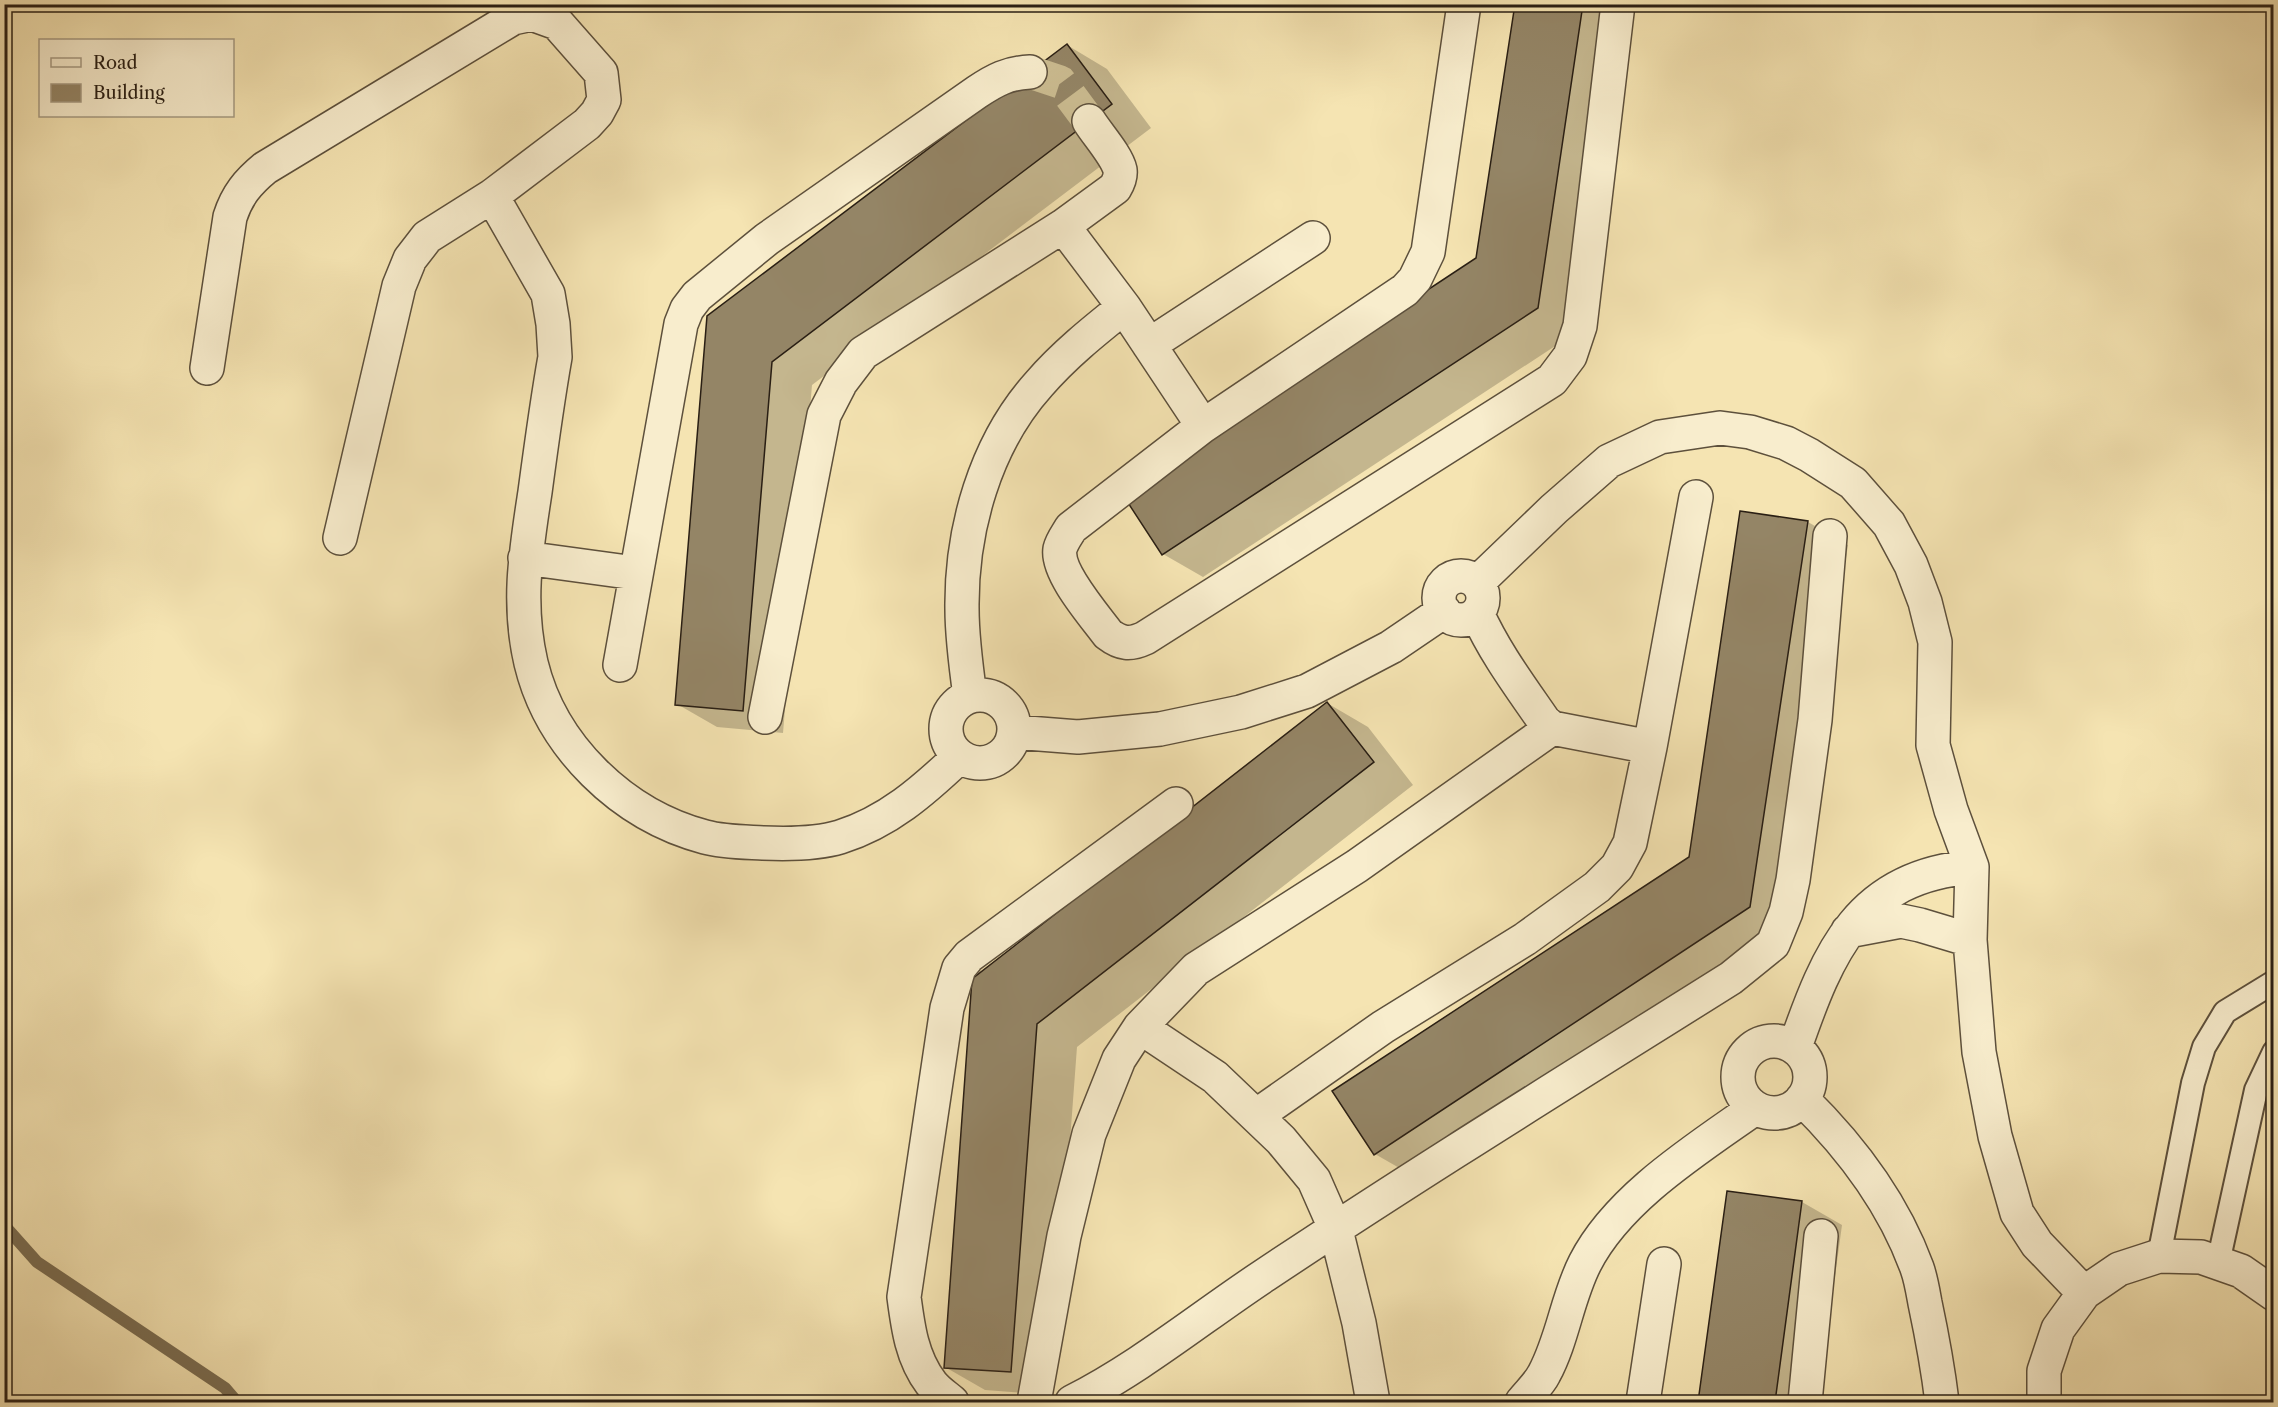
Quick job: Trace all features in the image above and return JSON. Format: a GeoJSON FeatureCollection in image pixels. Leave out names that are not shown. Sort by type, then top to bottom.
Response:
{"type":"FeatureCollection","features":[{"type":"Feature","properties":{"kind":"street"},"geometry":{"type":"LineString","coordinates":[[1464,4],[1428,252],[1414,279],[1405,290],[1203,426],[1071,528],[1063,540],[1060,559],[1064,572],[1108,634],[1116,640],[1126,644],[1145,638],[1552,380],[1570,356],[1580,326],[1618,4]]}},
{"type":"Feature","properties":{"kind":"street"},"geometry":{"type":"LineString","coordinates":[[207,368],[230,217],[235,201],[247,184],[266,168],[513,18],[532,14],[546,17],[557,23],[601,73],[604,100],[597,113],[587,124],[492,196],[427,237],[410,259],[399,286],[340,538]]}},
{"type":"Feature","properties":{"kind":"street"},"geometry":{"type":"LineString","coordinates":[[620,664],[681,324],[687,309],[697,296],[767,239],[977,92],[997,79],[1013,73],[1030,72]]}},
{"type":"Feature","properties":{"kind":"street"},"geometry":{"type":"LineString","coordinates":[[765,717],[824,415],[841,382],[862,353],[1062,226],[1115,188],[1120,171],[1116,161],[1089,121]]}},
{"type":"Feature","properties":{"kind":"street"},"geometry":{"type":"LineString","coordinates":[[492,196],[548,294],[553,324],[555,357],[525,558],[523,608],[531,663],[548,713],[576,754],[610,787],[657,819],[706,838],[787,844],[838,838],[878,822],[921,793],[958,757]]}},
{"type":"Feature","properties":{"kind":"street"},"geometry":{"type":"LineString","coordinates":[[1062,226],[1124,307],[1203,426]]}},
{"type":"Feature","properties":{"kind":"street"},"geometry":{"type":"LineString","coordinates":[[1149,345],[1313,238]]}},
{"type":"Feature","properties":{"kind":"street"},"geometry":{"type":"LineString","coordinates":[[970,696],[963,641],[962,607],[966,556],[973,514],[986,469],[1009,424],[1037,385],[1068,354],[1124,307]]}},
{"type":"Feature","properties":{"kind":"street"},"geometry":{"type":"LineString","coordinates":[[1015,732],[1078,737],[1160,729],[1242,712],[1307,691],[1390,647],[1444,611],[1454,619],[1466,619],[1477,598],[1554,509],[1610,461],[1660,437],[1720,428],[1740,430],[1786,443],[1809,455],[1853,483],[1889,524],[1911,565],[1925,602],[1935,642],[1933,745],[1951,810],[1972,867],[1970,940],[1979,1052],[1995,1136],[2018,1213],[2037,1244],[2084,1293]]}},
{"type":"Feature","properties":{"kind":"street"},"geometry":{"type":"LineString","coordinates":[[1256,1116],[1383,1027],[1524,939],[1597,886],[1617,867],[1630,843],[1696,497]]}},
{"type":"Feature","properties":{"kind":"street"},"geometry":{"type":"LineString","coordinates":[[1072,1402],[1098,1389],[1164,1348],[1264,1276],[1448,1155],[1731,978],[1773,944],[1786,912],[1815,720],[1830,536]]}},
{"type":"Feature","properties":{"kind":"street"},"geometry":{"type":"LineString","coordinates":[[525,558],[635,573]]}},
{"type":"Feature","properties":{"kind":"street"},"geometry":{"type":"LineString","coordinates":[[1477,598],[1489,641],[1544,722],[1552,728],[1650,747]]}},
{"type":"Feature","properties":{"kind":"street"},"geometry":{"type":"LineString","coordinates":[[983,694],[996,698],[1007,707],[1013,718],[1015,732],[1010,746],[1000,757],[987,763],[972,763],[958,757],[950,747],[946,735],[946,723],[951,711],[959,702],[970,696],[983,694]]}},
{"type":"Feature","properties":{"kind":"street"},"geometry":{"type":"LineString","coordinates":[[1034,1402],[1064,1236],[1089,1134],[1119,1059],[1140,1027],[1196,969],[1357,866],[1552,728]]}},
{"type":"Feature","properties":{"kind":"street"},"geometry":{"type":"LineString","coordinates":[[952,1402],[932,1385],[920,1365],[909,1336],[904,1297],[947,1008],[959,968],[969,956],[1176,804]]}},
{"type":"Feature","properties":{"kind":"street"},"geometry":{"type":"LineString","coordinates":[[1795,1047],[1815,990],[1832,955],[1859,917],[1894,889],[1927,874],[1972,867]]}},
{"type":"Feature","properties":{"kind":"street"},"geometry":{"type":"LineString","coordinates":[[1848,931],[1901,921],[1970,940]]}},
{"type":"Feature","properties":{"kind":"street"},"geometry":{"type":"LineString","coordinates":[[1140,1027],[1215,1077],[1281,1140],[1314,1180],[1336,1230],[1359,1323],[1373,1402]]}},
{"type":"Feature","properties":{"kind":"street"},"geometry":{"type":"LineString","coordinates":[[1768,1041],[1782,1041],[1795,1047],[1805,1058],[1810,1072],[1809,1087],[1802,1100],[1792,1108],[1780,1113],[1767,1113],[1755,1108],[1744,1098],[1739,1085],[1739,1070],[1744,1057],[1754,1046],[1768,1041]]}},
{"type":"Feature","properties":{"kind":"street"},"geometry":{"type":"LineString","coordinates":[[1802,1100],[1831,1126],[1856,1158],[1883,1196],[1901,1231],[1918,1269],[1932,1334],[1942,1402]]}},
{"type":"Feature","properties":{"kind":"street"},"geometry":{"type":"LineString","coordinates":[[1522,1402],[1543,1376],[1558,1343],[1585,1263],[1602,1236],[1628,1204],[1704,1144],[1755,1108]]}},
{"type":"Feature","properties":{"kind":"street"},"geometry":{"type":"LineString","coordinates":[[1805,1402],[1821,1236]]}},
{"type":"Feature","properties":{"kind":"street"},"geometry":{"type":"LineString","coordinates":[[2044,1402],[2044,1371],[2058,1329],[2084,1293],[2119,1269],[2159,1256],[2201,1257],[2241,1271],[2274,1294]]}},
{"type":"Feature","properties":{"kind":"street"},"geometry":{"type":"LineString","coordinates":[[1643,1402],[1664,1264]]}},
{"type":"Feature","properties":{"kind":"lane"},"geometry":{"type":"LineString","coordinates":[[2159,1256],[2193,1083],[2204,1047],[2225,1012],[2274,982]]}},
{"type":"Feature","properties":{"kind":"lane"},"geometry":{"type":"LineString","coordinates":[[2218,1263],[2256,1090],[2274,1052]]}},
{"type":"Feature","properties":{"kind":"building"},"geometry":{"type":"Polygon","coordinates":[[[1515,4],[1583,4],[1538,308],[1162,555],[1121,492],[1476,258],[1515,4]]]}},
{"type":"Feature","properties":{"kind":"building"},"geometry":{"type":"Polygon","coordinates":[[[1067,44],[1112,104],[772,362],[743,711],[675,705],[707,316],[1067,44]]]}},
{"type":"Feature","properties":{"kind":"building"},"geometry":{"type":"Polygon","coordinates":[[[1740,511],[1808,521],[1750,907],[1374,1155],[1332,1091],[1689,857],[1740,511]]]}},
{"type":"Feature","properties":{"kind":"building"},"geometry":{"type":"Polygon","coordinates":[[[1327,702],[1374,762],[1037,1024],[1011,1372],[944,1368],[972,979],[1327,702]]]}},
{"type":"Feature","properties":{"kind":"building"},"geometry":{"type":"Polygon","coordinates":[[[1727,1191],[1802,1201],[1775,1402],[1698,1402],[1727,1191]]]}},
{"type":"Feature","properties":{"kind":"waterway"},"geometry":{"type":"LineString","coordinates":[[4,1225],[37,1262],[225,1388],[237,1402]]}},
{"type":"Feature","properties":{"kind":"tunnel"},"geometry":{"type":"LineString","coordinates":[[1030,72],[1060,82],[1089,121]]}}]}
